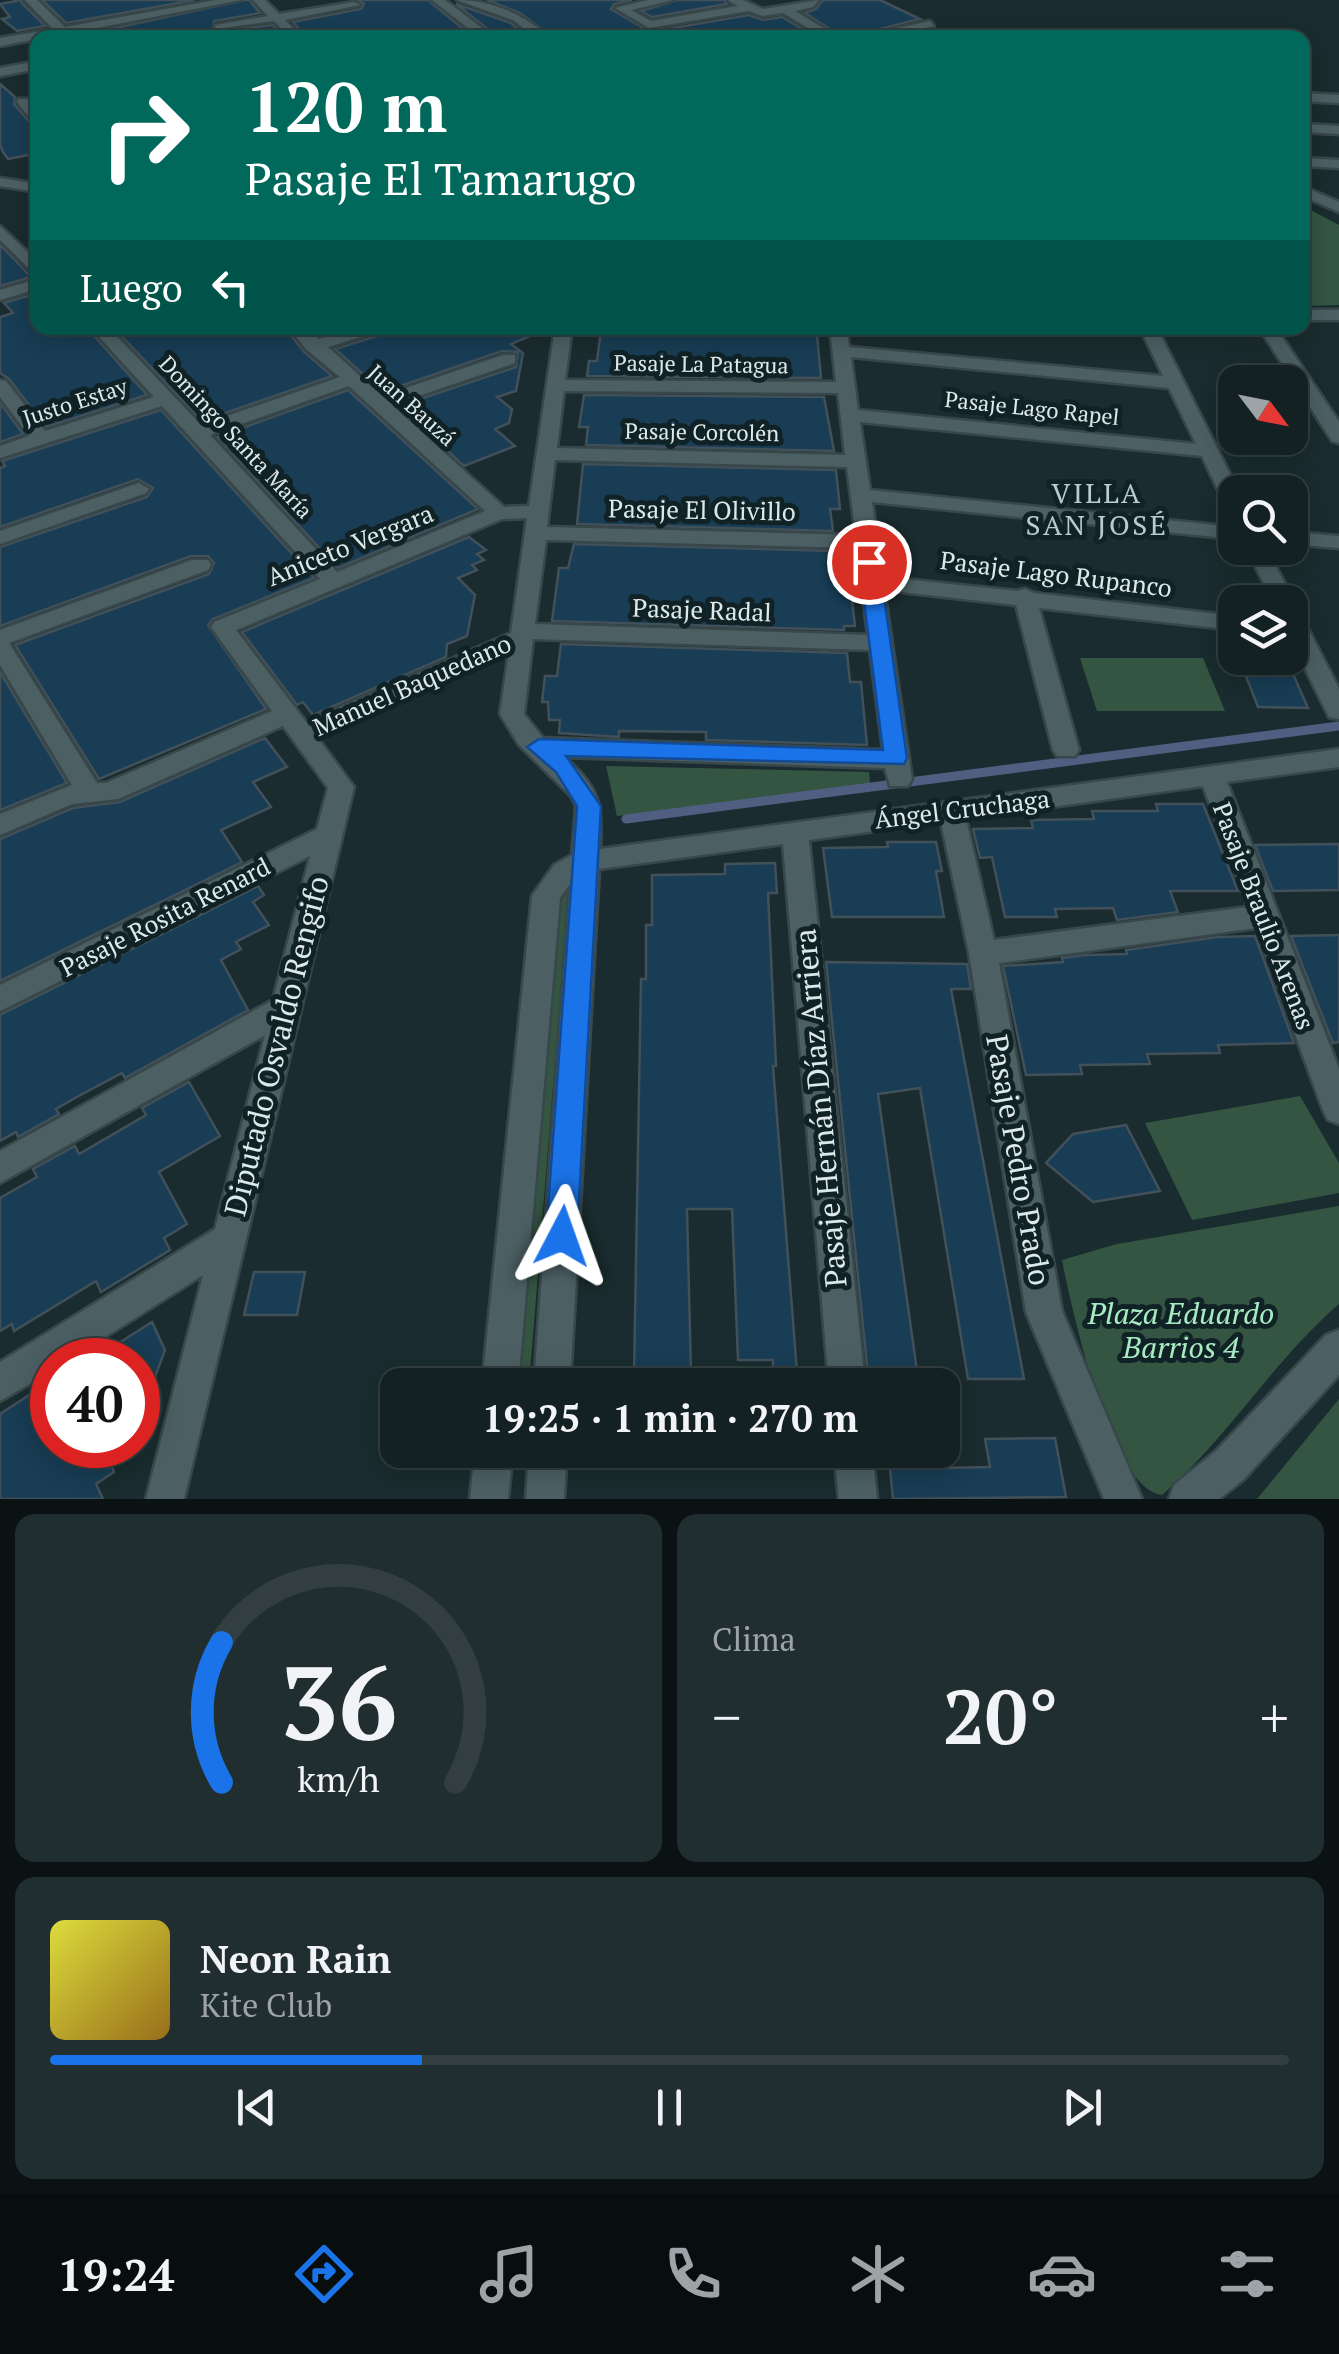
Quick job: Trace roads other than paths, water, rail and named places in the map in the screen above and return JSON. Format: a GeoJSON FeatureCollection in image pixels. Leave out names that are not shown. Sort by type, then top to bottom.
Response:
{"type":"FeatureCollection","features":[{"type":"Feature","properties":{"kind":"street"},"geometry":{"type":"LineString","coordinates":[[31,0],[61,30]]}},
{"type":"Feature","properties":{"kind":"street"},"geometry":{"type":"LineString","coordinates":[[150,0],[159,12]]}},
{"type":"Feature","properties":{"kind":"street"},"geometry":{"type":"LineString","coordinates":[[82,30],[235,0]]}},
{"type":"Feature","properties":{"kind":"street"},"geometry":{"type":"LineString","coordinates":[[259,0],[289,30]]}},
{"type":"Feature","properties":{"kind":"street"},"geometry":{"type":"LineString","coordinates":[[438,0],[478,30]]}},
{"type":"Feature","properties":{"kind":"street"},"geometry":{"type":"LineString","coordinates":[[463,0],[517,18]]}},
{"type":"Feature","properties":{"kind":"street"},"geometry":{"type":"LineString","coordinates":[[490,0],[533,30]]}},
{"type":"Feature","properties":{"kind":"street"},"geometry":{"type":"LineString","coordinates":[[667,0],[621,8],[650,25],[748,8]]}},
{"type":"Feature","properties":{"kind":"street"},"geometry":{"type":"LineString","coordinates":[[734,0],[762,12],[813,0]]}},
{"type":"Feature","properties":{"kind":"street"},"geometry":{"type":"LineString","coordinates":[[219,27],[354,5]]}},
{"type":"Feature","properties":{"kind":"street"},"geometry":{"type":"LineString","coordinates":[[784,9],[820,30]]}},
{"type":"Feature","properties":{"kind":"street"},"geometry":{"type":"LineString","coordinates":[[472,26],[517,18]]}},
{"type":"Feature","properties":{"kind":"street"},"geometry":{"type":"LineString","coordinates":[[899,30],[930,24]]}},
{"type":"Feature","properties":{"kind":"street"},"geometry":{"type":"LineString","coordinates":[[0,42],[30,38]]}},
{"type":"Feature","properties":{"kind":"street"},"geometry":{"type":"LineString","coordinates":[[3,79],[30,68]]}},
{"type":"Feature","properties":{"kind":"street"},"geometry":{"type":"LineString","coordinates":[[1310,97],[1339,99]]}},
{"type":"Feature","properties":{"kind":"street"},"geometry":{"type":"LineString","coordinates":[[23,102],[30,112]]}},
{"type":"Feature","properties":{"kind":"street"},"geometry":{"type":"LineString","coordinates":[[1310,128],[1339,130]]}},
{"type":"Feature","properties":{"kind":"street"},"geometry":{"type":"LineString","coordinates":[[1310,162],[1339,164]]}},
{"type":"Feature","properties":{"kind":"street"},"geometry":{"type":"LineString","coordinates":[[0,182],[30,187]]}},
{"type":"Feature","properties":{"kind":"street"},"geometry":{"type":"LineString","coordinates":[[1310,193],[1334,203]]}},
{"type":"Feature","properties":{"kind":"street"},"geometry":{"type":"LineString","coordinates":[[0,230],[30,263]]}},
{"type":"Feature","properties":{"kind":"street"},"geometry":{"type":"LineString","coordinates":[[0,294],[30,286]]}},
{"type":"Feature","properties":{"kind":"street"},"geometry":{"type":"LineString","coordinates":[[1310,315],[1339,315]]}},
{"type":"Feature","properties":{"kind":"street","name":"Domingo Santa María"},"geometry":{"type":"LineString","coordinates":[[107,335],[334,581]]}},
{"type":"Feature","properties":{"kind":"street","name":"Juan Bauzá"},"geometry":{"type":"LineString","coordinates":[[303,335],[499,514]]}},
{"type":"Feature","properties":{"kind":"street"},"geometry":{"type":"LineString","coordinates":[[313,346],[348,335]]}},
{"type":"Feature","properties":{"kind":"street"},"geometry":{"type":"LineString","coordinates":[[553,1368],[589,806],[564,766],[516,726],[512,714],[561,335]]}},
{"type":"Feature","properties":{"kind":"street"},"geometry":{"type":"LineString","coordinates":[[539,747],[897,768],[839,335]]}},
{"type":"Feature","properties":{"kind":"street"},"geometry":{"type":"LineString","coordinates":[[1152,335],[1220,475]]}},
{"type":"Feature","properties":{"kind":"street"},"geometry":{"type":"LineString","coordinates":[[1273,335],[1339,437]]}},
{"type":"Feature","properties":{"kind":"street"},"geometry":{"type":"LineString","coordinates":[[842,350],[1176,383]]}},
{"type":"Feature","properties":{"kind":"street"},"geometry":{"type":"LineString","coordinates":[[378,404],[510,359]]}},
{"type":"Feature","properties":{"kind":"street"},"geometry":{"type":"LineString","coordinates":[[200,432],[351,380]]}},
{"type":"Feature","properties":{"kind":"street","name":"Pasaje La Patagua"},"geometry":{"type":"LineString","coordinates":[[555,384],[847,388]]}},
{"type":"Feature","properties":{"kind":"street"},"geometry":{"type":"LineString","coordinates":[[0,386],[42,439]]}},
{"type":"Feature","properties":{"kind":"street","name":"Justo Estay"},"geometry":{"type":"LineString","coordinates":[[0,452],[166,398]]}},
{"type":"Feature","properties":{"kind":"street","name":"Pasaje Lago Rapel"},"geometry":{"type":"LineString","coordinates":[[851,415],[1208,451]]}},
{"type":"Feature","properties":{"kind":"street","name":"Pasaje Corcolén"},"geometry":{"type":"LineString","coordinates":[[546,454],[858,460]]}},
{"type":"Feature","properties":{"kind":"street"},"geometry":{"type":"LineString","coordinates":[[0,538],[139,489]]}},
{"type":"Feature","properties":{"kind":"street"},"geometry":{"type":"LineString","coordinates":[[861,494],[1218,531]]}},
{"type":"Feature","properties":{"kind":"street","name":"Aniceto Vergara"},"geometry":{"type":"LineString","coordinates":[[222,627],[499,514],[537,522]]}},
{"type":"Feature","properties":{"kind":"street","name":"Pasaje El Olivillo"},"geometry":{"type":"LineString","coordinates":[[537,522],[866,542]]}},
{"type":"Feature","properties":{"kind":"street"},"geometry":{"type":"LineString","coordinates":[[1308,539],[1339,542]]}},
{"type":"Feature","properties":{"kind":"street"},"geometry":{"type":"LineString","coordinates":[[0,638],[200,565]]}},
{"type":"Feature","properties":{"kind":"street","name":"Pasaje Lago Rupanco"},"geometry":{"type":"LineString","coordinates":[[871,582],[1025,596],[1218,621]]}},
{"type":"Feature","properties":{"kind":"street"},"geometry":{"type":"LineString","coordinates":[[1025,596],[1066,750]]}},
{"type":"Feature","properties":{"kind":"street","name":"Diputado Osvaldo Rengifo"},"geometry":{"type":"LineString","coordinates":[[165,1499],[341,787],[222,627]]}},
{"type":"Feature","properties":{"kind":"street","name":"Pasaje Radal"},"geometry":{"type":"LineString","coordinates":[[522,634],[880,643]]}},
{"type":"Feature","properties":{"kind":"street","name":"Manuel Baquedano"},"geometry":{"type":"LineString","coordinates":[[0,825],[69,795],[109,792],[295,724],[522,634]]}},
{"type":"Feature","properties":{"kind":"street"},"geometry":{"type":"LineString","coordinates":[[0,646],[90,793]]}},
{"type":"Feature","properties":{"kind":"street"},"geometry":{"type":"LineString","coordinates":[[1308,654],[1338,711]]}},
{"type":"Feature","properties":{"kind":"street","name":"Ángel Cruchaga"},"geometry":{"type":"LineString","coordinates":[[585,862],[795,830],[1339,758]]}},
{"type":"Feature","properties":{"kind":"street","name":"Pasaje Braulio Arenas"},"geometry":{"type":"LineString","coordinates":[[1212,776],[1339,1110]]}},
{"type":"Feature","properties":{"kind":"street","name":"Pasaje Pedro Prado"},"geometry":{"type":"LineString","coordinates":[[951,810],[983,953],[1044,1312],[1123,1499]]}},
{"type":"Feature","properties":{"kind":"street","name":"Pasaje Hernán Díaz Arriera"},"geometry":{"type":"LineString","coordinates":[[795,830],[845,1368]]}},
{"type":"Feature","properties":{"kind":"street","name":"Pasaje Rosita Renard"},"geometry":{"type":"LineString","coordinates":[[0,1000],[330,834]]}},
{"type":"Feature","properties":{"kind":"street"},"geometry":{"type":"LineString","coordinates":[[502,1368],[546,896],[564,872],[585,862]]}},
{"type":"Feature","properties":{"kind":"street"},"geometry":{"type":"LineString","coordinates":[[983,953],[1263,916]]}},
{"type":"Feature","properties":{"kind":"street"},"geometry":{"type":"LineString","coordinates":[[0,1168],[286,1008]]}},
{"type":"Feature","properties":{"kind":"street"},"geometry":{"type":"LineString","coordinates":[[0,1383],[229,1239]]}},
{"type":"Feature","properties":{"kind":"street"},"geometry":{"type":"LineString","coordinates":[[1188,1499],[1230,1465],[1339,1348]]}},
{"type":"Feature","properties":{"kind":"street"},"geometry":{"type":"LineString","coordinates":[[489,1499],[492,1468]]}},
{"type":"Feature","properties":{"kind":"street"},"geometry":{"type":"LineString","coordinates":[[545,1499],[547,1468]]}},
{"type":"Feature","properties":{"kind":"street"},"geometry":{"type":"LineString","coordinates":[[855,1468],[858,1499]]}},
{"type":"Feature","properties":{"kind":"waterway"},"geometry":{"type":"LineString","coordinates":[[626,819],[1339,726]]}},
{"type":"Feature","properties":{"kind":"district","name":"VILLA SAN JOSÉ"},"geometry":{"type":"Point","coordinates":[1097,509]}},
{"type":"Feature","properties":{"kind":"park label","name":"Plaza Eduardo Barrios 4"},"geometry":{"type":"Point","coordinates":[1181,1331]}}]}
